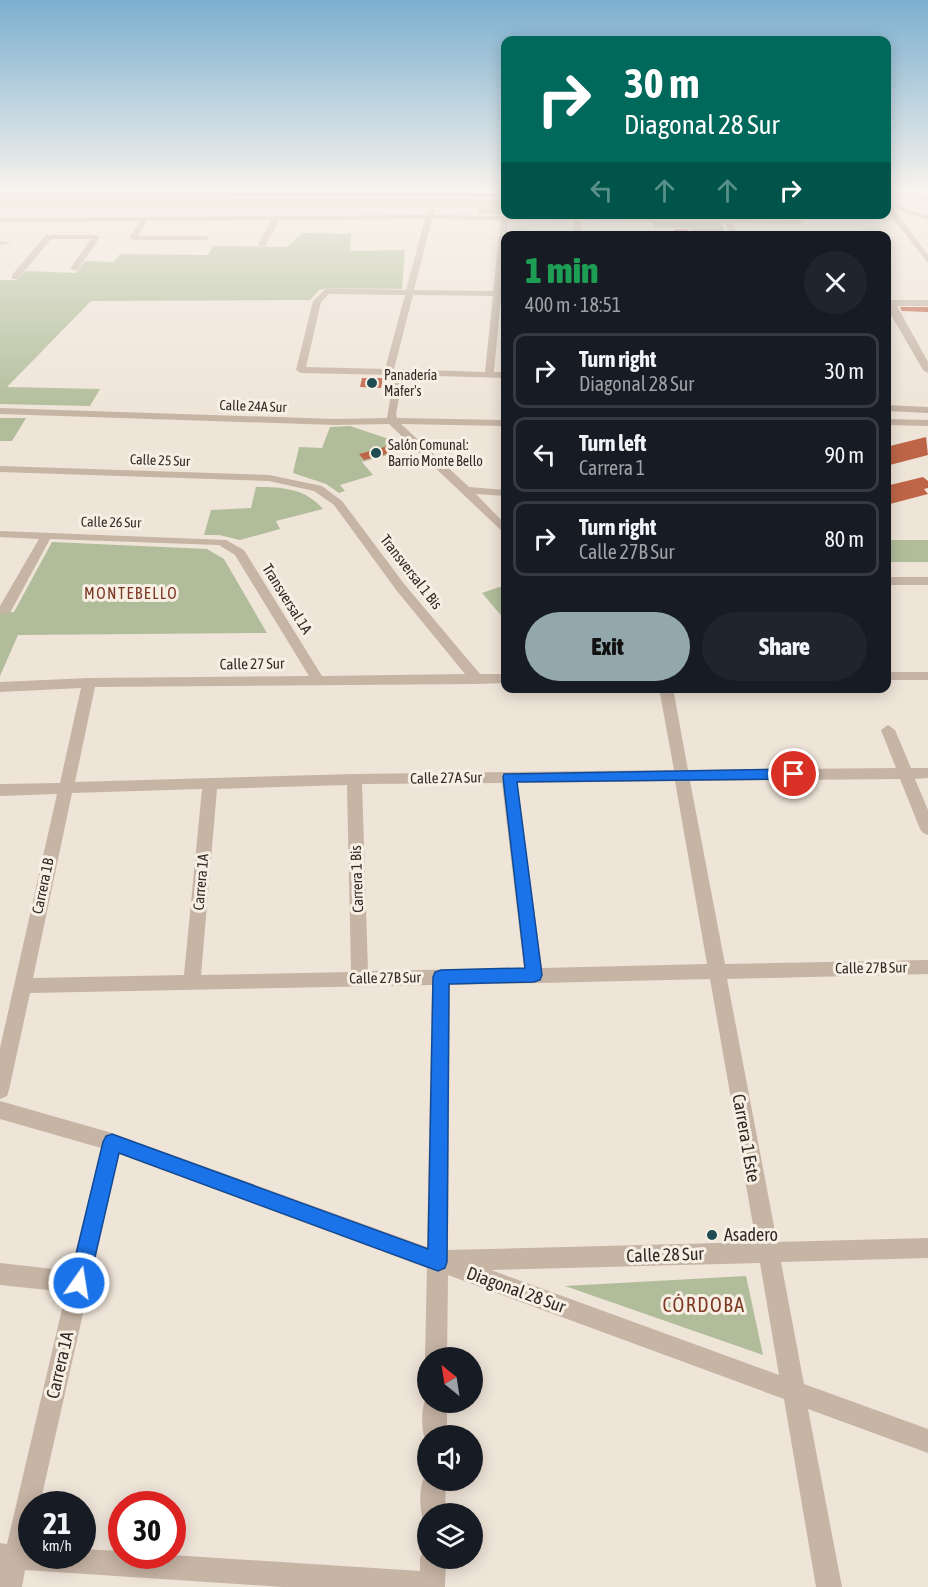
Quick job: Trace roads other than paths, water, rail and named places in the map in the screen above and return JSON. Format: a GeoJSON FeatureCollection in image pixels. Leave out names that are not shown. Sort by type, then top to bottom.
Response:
{"type":"FeatureCollection","features":[{"type":"Feature","properties":{"kind":"street"},"geometry":{"type":"LineString","coordinates":[[15,277],[26,264]]}},
{"type":"Feature","properties":{"kind":"street"},"geometry":{"type":"LineString","coordinates":[[74,269],[77,264]]}},
{"type":"Feature","properties":{"kind":"street"},"geometry":{"type":"LineString","coordinates":[[416,264],[394,372],[391,414],[393,422],[466,490],[501,527]]}},
{"type":"Feature","properties":{"kind":"street"},"geometry":{"type":"LineString","coordinates":[[489,375],[501,294],[327,291],[317,301],[301,370],[394,372],[489,375],[501,375]]}},
{"type":"Feature","properties":{"kind":"street"},"geometry":{"type":"LineString","coordinates":[[891,303],[928,303]]}},
{"type":"Feature","properties":{"kind":"street"},"geometry":{"type":"LineString","coordinates":[[891,306],[928,370]]}},
{"type":"Feature","properties":{"kind":"street"},"geometry":{"type":"LineString","coordinates":[[891,408],[928,410]]}},
{"type":"Feature","properties":{"kind":"street","name":"Calle 24A Sur"},"geometry":{"type":"LineString","coordinates":[[0,411],[501,423]]}},
{"type":"Feature","properties":{"kind":"street"},"geometry":{"type":"LineString","coordinates":[[891,422],[928,423]]}},
{"type":"Feature","properties":{"kind":"street","name":"Calle 25 Sur"},"geometry":{"type":"LineString","coordinates":[[0,469],[269,478],[318,488]]}},
{"type":"Feature","properties":{"kind":"street","name":"Transversal 1 Bis"},"geometry":{"type":"LineString","coordinates":[[318,488],[338,503],[400,588],[477,679]]}},
{"type":"Feature","properties":{"kind":"street"},"geometry":{"type":"LineString","coordinates":[[466,490],[501,493]]}},
{"type":"Feature","properties":{"kind":"street","name":"Calle 26 Sur"},"geometry":{"type":"LineString","coordinates":[[0,534],[192,539],[222,542]]}},
{"type":"Feature","properties":{"kind":"street"},"geometry":{"type":"LineString","coordinates":[[3,610],[46,536]]}},
{"type":"Feature","properties":{"kind":"street","name":"Transversal 1A"},"geometry":{"type":"LineString","coordinates":[[222,542],[240,553],[318,680]]}},
{"type":"Feature","properties":{"kind":"street"},"geometry":{"type":"LineString","coordinates":[[891,581],[928,580]]}},
{"type":"Feature","properties":{"kind":"street"},"geometry":{"type":"LineString","coordinates":[[891,676],[928,676]]}},
{"type":"Feature","properties":{"kind":"street","name":"Calle 27 Sur"},"geometry":{"type":"LineString","coordinates":[[0,687],[89,683],[501,678]]}},
{"type":"Feature","properties":{"kind":"street","name":"Carrera 1B"},"geometry":{"type":"LineString","coordinates":[[0,1090],[64,786],[89,683]]}},
{"type":"Feature","properties":{"kind":"street","name":"Carrera 1 Este"},"geometry":{"type":"LineString","coordinates":[[667,693],[829,1587]]}},
{"type":"Feature","properties":{"kind":"street"},"geometry":{"type":"LineString","coordinates":[[888,730],[928,829]]}},
{"type":"Feature","properties":{"kind":"street","name":"Calle 27A Sur"},"geometry":{"type":"LineString","coordinates":[[0,790],[64,786],[354,779],[928,773]]}},
{"type":"Feature","properties":{"kind":"street"},"geometry":{"type":"LineString","coordinates":[[509,777],[534,975]]}},
{"type":"Feature","properties":{"kind":"street","name":"Carrera 1 Bis"},"geometry":{"type":"LineString","coordinates":[[354,779],[360,979]]}},
{"type":"Feature","properties":{"kind":"street","name":"Carrera 1A"},"geometry":{"type":"LineString","coordinates":[[192,982],[210,782]]}},
{"type":"Feature","properties":{"kind":"street","name":"Calle 27B Sur"},"geometry":{"type":"LineString","coordinates":[[23,986],[928,967]]}},
{"type":"Feature","properties":{"kind":"street"},"geometry":{"type":"LineString","coordinates":[[436,1347],[441,977]]}},
{"type":"Feature","properties":{"kind":"street","name":"Diagonal 28 Sur"},"geometry":{"type":"LineString","coordinates":[[0,1110],[112,1142],[928,1441]]}},
{"type":"Feature","properties":{"kind":"street","name":"Carrera 1A"},"geometry":{"type":"LineString","coordinates":[[9,1587],[8,1556],[79,1283],[112,1142]]}},
{"type":"Feature","properties":{"kind":"street","name":"Calle 28 Sur"},"geometry":{"type":"LineString","coordinates":[[438,1262],[928,1248]]}},
{"type":"Feature","properties":{"kind":"street"},"geometry":{"type":"LineString","coordinates":[[0,1274],[79,1283]]}},
{"type":"Feature","properties":{"kind":"street"},"geometry":{"type":"LineString","coordinates":[[8,1556],[432,1586],[433,1569]]}},
{"type":"Feature","properties":{"kind":"place","name":"Panadería Mafer's"},"geometry":{"type":"Point","coordinates":[372,383]}},
{"type":"Feature","properties":{"kind":"place","name":"Salón Comunal: Barrio Monte Bello"},"geometry":{"type":"Point","coordinates":[376,453]}},
{"type":"Feature","properties":{"kind":"place","name":"Asadero"},"geometry":{"type":"Point","coordinates":[712,1235]}},
{"type":"Feature","properties":{"kind":"district","name":"MONTEBELLO"},"geometry":{"type":"Point","coordinates":[131,593]}},
{"type":"Feature","properties":{"kind":"district","name":"CÓRDOBA"},"geometry":{"type":"Point","coordinates":[704,1305]}}]}
